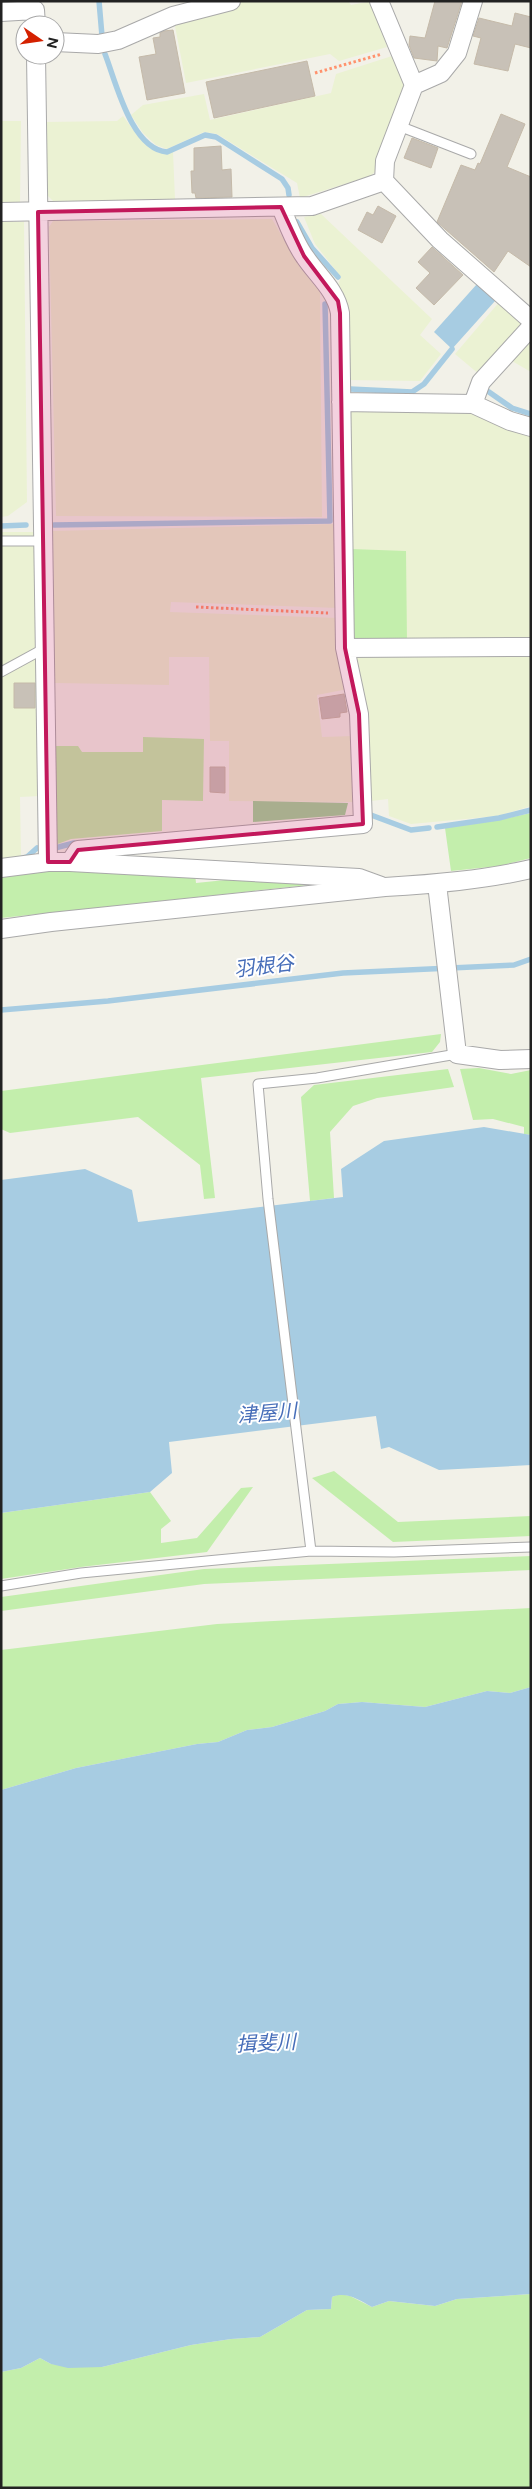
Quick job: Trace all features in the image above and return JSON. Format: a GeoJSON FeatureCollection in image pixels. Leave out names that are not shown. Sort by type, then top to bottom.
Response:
{"type":"FeatureCollection","features":[{"type":"Feature","properties":{"kind":"street"},"geometry":{"type":"LineString","coordinates":[[65,42],[98,44],[118,40],[173,16],[231,1]]}},
{"type":"Feature","properties":{"kind":"street"},"geometry":{"type":"LineString","coordinates":[[379,1],[414,85]]}},
{"type":"Feature","properties":{"kind":"street"},"geometry":{"type":"LineString","coordinates":[[473,1],[457,53],[441,73],[414,85],[385,161],[384,181],[440,240],[531,320]]}},
{"type":"Feature","properties":{"kind":"street"},"geometry":{"type":"LineString","coordinates":[[1,12],[36,10],[36,15]]}},
{"type":"Feature","properties":{"kind":"street"},"geometry":{"type":"LineString","coordinates":[[36,65],[48,862]]}},
{"type":"Feature","properties":{"kind":"street"},"geometry":{"type":"LineString","coordinates":[[1,212],[312,206],[384,181]]}},
{"type":"Feature","properties":{"kind":"street"},"geometry":{"type":"LineString","coordinates":[[70,862],[78,850],[363,824],[359,714],[345,648],[338,301],[304,256],[289,229],[281,207]]}},
{"type":"Feature","properties":{"kind":"street"},"geometry":{"type":"LineString","coordinates":[[473,404],[481,382],[531,327]]}},
{"type":"Feature","properties":{"kind":"street"},"geometry":{"type":"LineString","coordinates":[[341,402],[473,404],[510,421],[531,427]]}},
{"type":"Feature","properties":{"kind":"street"},"geometry":{"type":"LineString","coordinates":[[345,648],[531,646]]}},
{"type":"Feature","properties":{"kind":"street"},"geometry":{"type":"LineString","coordinates":[[1,868],[48,862],[70,862],[359,878],[384,887]]}},
{"type":"Feature","properties":{"kind":"street"},"geometry":{"type":"LineString","coordinates":[[1,929],[51,922],[384,887],[438,884],[502,876],[531,869]]}},
{"type":"Feature","properties":{"kind":"street"},"geometry":{"type":"LineString","coordinates":[[438,884],[453,1035],[457,1054],[500,1060],[531,1059]]}},
{"type":"Feature","properties":{"kind":"lane"},"geometry":{"type":"LineString","coordinates":[[398,126],[471,154]]}},
{"type":"Feature","properties":{"kind":"lane"},"geometry":{"type":"LineString","coordinates":[[1,541],[43,541]]}},
{"type":"Feature","properties":{"kind":"lane"},"geometry":{"type":"LineString","coordinates":[[1,672],[45,648]]}},
{"type":"Feature","properties":{"kind":"lane"},"geometry":{"type":"LineString","coordinates":[[311,1552],[268,1199],[258,1084],[317,1078],[457,1054]]}},
{"type":"Feature","properties":{"kind":"lane"},"geometry":{"type":"LineString","coordinates":[[1,1586],[81,1573],[311,1552],[394,1552],[531,1547]]}},
{"type":"Feature","properties":{"kind":"path"},"geometry":{"type":"LineString","coordinates":[[315,73],[398,50]]}},
{"type":"Feature","properties":{"kind":"path"},"geometry":{"type":"LineString","coordinates":[[196,607],[344,614]]}},
{"type":"Feature","properties":{"kind":"highlighted area"},"geometry":{"type":"Polygon","coordinates":[[[281,207],[304,256],[338,301],[340,313],[345,648],[359,714],[363,824],[78,850],[70,862],[48,862],[38,212],[281,207]]]}},
{"type":"Feature","properties":{"kind":"green space"},"geometry":{"type":"Polygon","coordinates":[[[239,1],[348,1],[351,5],[372,1],[387,47],[339,61],[330,54],[186,83],[174,21],[239,1]]]}},
{"type":"Feature","properties":{"kind":"green space"},"geometry":{"type":"Polygon","coordinates":[[[392,56],[404,84],[403,96],[376,171],[370,176],[300,198],[297,183],[217,134],[204,132],[167,149],[156,145],[143,133],[131,115],[143,105],[204,94],[210,120],[331,93],[336,74],[392,56]]]}},
{"type":"Feature","properties":{"kind":"green space"},"geometry":{"type":"Polygon","coordinates":[[[123,116],[137,135],[152,149],[159,153],[173,152],[175,199],[54,202],[47,195],[45,122],[117,121],[123,116]]]}},
{"type":"Feature","properties":{"kind":"green space"},"geometry":{"type":"Polygon","coordinates":[[[1,121],[21,121],[20,204],[1,204],[1,121]]]}},
{"type":"Feature","properties":{"kind":"green space"},"geometry":{"type":"Polygon","coordinates":[[[321,214],[432,319],[420,335],[441,354],[420,381],[346,380],[336,290],[341,277],[315,244],[304,217],[321,214]]]}},
{"type":"Feature","properties":{"kind":"green space"},"geometry":{"type":"Polygon","coordinates":[[[272,219],[299,266],[320,292],[322,517],[56,516],[49,227],[53,221],[272,219]]]}},
{"type":"Feature","properties":{"kind":"green space"},"geometry":{"type":"Polygon","coordinates":[[[1,222],[24,222],[27,502],[8,516],[1,517],[1,222]]]}},
{"type":"Feature","properties":{"kind":"green space"},"geometry":{"type":"Polygon","coordinates":[[[501,300],[526,321],[480,375],[455,354],[501,300]]]}},
{"type":"Feature","properties":{"kind":"green space"},"geometry":{"type":"Polygon","coordinates":[[[531,335],[531,372],[512,361],[531,335]]]}},
{"type":"Feature","properties":{"kind":"green space"},"geometry":{"type":"Polygon","coordinates":[[[471,411],[531,435],[531,640],[407,642],[351,549],[350,412],[471,411]]]}},
{"type":"Feature","properties":{"kind":"green space"},"geometry":{"type":"Polygon","coordinates":[[[337,524],[338,608],[171,602],[170,612],[338,618],[348,689],[317,695],[322,737],[353,736],[356,802],[229,801],[229,741],[210,741],[209,657],[169,657],[169,685],[55,683],[53,531],[337,524]]]}},
{"type":"Feature","properties":{"kind":"green space"},"geometry":{"type":"Polygon","coordinates":[[[1,532],[36,532],[40,796],[20,797],[21,856],[1,859],[1,532]]]}},
{"type":"Feature","properties":{"kind":"green space"},"geometry":{"type":"Polygon","coordinates":[[[351,549],[406,551],[407,642],[351,640],[351,549]]]}},
{"type":"Feature","properties":{"kind":"green space"},"geometry":{"type":"Polygon","coordinates":[[[530,653],[531,806],[498,816],[411,824],[389,816],[388,799],[371,801],[354,659],[359,654],[530,653]]]}},
{"type":"Feature","properties":{"kind":"green space"},"geometry":{"type":"Polygon","coordinates":[[[143,737],[204,739],[203,801],[162,800],[162,831],[71,839],[55,845],[50,746],[78,746],[82,752],[143,752],[143,737]]]}},
{"type":"Feature","properties":{"kind":"green space"},"geometry":{"type":"Polygon","coordinates":[[[253,801],[348,803],[345,815],[253,822],[253,801]]]}},
{"type":"Feature","properties":{"kind":"green space"},"geometry":{"type":"Polygon","coordinates":[[[531,813],[531,858],[499,866],[451,871],[445,828],[531,813]]]}},
{"type":"Feature","properties":{"kind":"green space"},"geometry":{"type":"Polygon","coordinates":[[[50,869],[195,873],[196,883],[245,878],[346,881],[1,918],[1,876],[50,869]]]}},
{"type":"Feature","properties":{"kind":"green space"},"geometry":{"type":"Polygon","coordinates":[[[441,1034],[440,1042],[432,1052],[201,1078],[215,1198],[204,1199],[200,1165],[138,1117],[10,1133],[1,1129],[1,1091],[441,1034]]]}},
{"type":"Feature","properties":{"kind":"green space"},"geometry":{"type":"Polygon","coordinates":[[[479,1068],[511,1074],[531,1070],[531,1135],[524,1134],[524,1127],[493,1119],[473,1120],[460,1069],[479,1068]]]}},
{"type":"Feature","properties":{"kind":"green space"},"geometry":{"type":"Polygon","coordinates":[[[448,1069],[454,1087],[377,1098],[353,1106],[330,1132],[334,1198],[310,1201],[301,1097],[314,1085],[448,1069]]]}},
{"type":"Feature","properties":{"kind":"green space"},"geometry":{"type":"Polygon","coordinates":[[[334,1471],[398,1522],[531,1516],[531,1536],[393,1542],[312,1478],[334,1471]]]}},
{"type":"Feature","properties":{"kind":"green space"},"geometry":{"type":"Polygon","coordinates":[[[253,1487],[207,1552],[81,1567],[1,1579],[1,1513],[150,1492],[171,1521],[161,1529],[161,1543],[197,1538],[241,1488],[253,1487]]]}},
{"type":"Feature","properties":{"kind":"green space"},"geometry":{"type":"Polygon","coordinates":[[[531,1556],[531,1570],[204,1584],[1,1611],[1,1597],[204,1569],[531,1556]]]}},
{"type":"Feature","properties":{"kind":"green space"},"geometry":{"type":"Polygon","coordinates":[[[531,1608],[531,1687],[510,1693],[487,1691],[425,1707],[362,1702],[338,1704],[325,1711],[272,1727],[247,1730],[218,1742],[197,1744],[76,1768],[1,1790],[1,1650],[217,1624],[531,1608]]]}},
{"type":"Feature","properties":{"kind":"green space"},"geometry":{"type":"Polygon","coordinates":[[[340,2294],[350,2296],[372,2307],[389,2301],[435,2306],[457,2299],[531,2294],[531,2488],[1,2488],[1,2372],[21,2368],[40,2358],[51,2364],[102,2367],[191,2345],[260,2337],[307,2310],[331,2309],[332,2297],[340,2294]]]}},
{"type":"Feature","properties":{"kind":"water"},"geometry":{"type":"Polygon","coordinates":[[[477,284],[495,301],[452,349],[434,332],[477,284]]]}},
{"type":"Feature","properties":{"kind":"water","name":"津屋川"},"geometry":{"type":"Polygon","coordinates":[[[484,1127],[531,1135],[531,1465],[439,1470],[389,1447],[381,1449],[376,1416],[169,1442],[172,1473],[150,1492],[1,1513],[1,1180],[85,1169],[132,1190],[138,1222],[343,1197],[341,1169],[384,1141],[484,1127]]]}},
{"type":"Feature","properties":{"kind":"water","name":"揖斐川"},"geometry":{"type":"Polygon","coordinates":[[[531,1687],[531,2294],[457,2299],[435,2306],[389,2301],[372,2307],[352,2297],[337,2295],[332,2297],[331,2309],[307,2310],[260,2337],[191,2345],[102,2367],[68,2368],[51,2364],[40,2358],[21,2368],[1,2372],[1,1790],[76,1768],[197,1744],[218,1742],[247,1730],[272,1727],[325,1711],[338,1704],[362,1702],[425,1707],[487,1691],[510,1693],[531,1687]]]}},
{"type":"Feature","properties":{"kind":"building"},"geometry":{"type":"Polygon","coordinates":[[[435,1],[462,1],[447,48],[438,46],[437,61],[414,58],[409,45],[410,36],[425,38],[435,1]]]}},
{"type":"Feature","properties":{"kind":"building"},"geometry":{"type":"Polygon","coordinates":[[[515,13],[531,17],[531,48],[515,44],[508,71],[474,64],[481,38],[473,36],[479,18],[512,26],[515,13]]]}},
{"type":"Feature","properties":{"kind":"building"},"geometry":{"type":"Polygon","coordinates":[[[173,30],[185,93],[147,100],[139,57],[156,54],[153,38],[160,37],[160,33],[164,31],[173,30]]]}},
{"type":"Feature","properties":{"kind":"building"},"geometry":{"type":"Polygon","coordinates":[[[307,61],[315,96],[214,118],[206,82],[307,61]]]}},
{"type":"Feature","properties":{"kind":"building"},"geometry":{"type":"Polygon","coordinates":[[[501,114],[525,124],[507,167],[531,177],[531,267],[508,251],[494,272],[437,222],[461,165],[475,170],[478,163],[480,164],[501,114]]]}},
{"type":"Feature","properties":{"kind":"building"},"geometry":{"type":"Polygon","coordinates":[[[412,138],[438,148],[431,168],[404,158],[412,138]]]}},
{"type":"Feature","properties":{"kind":"building"},"geometry":{"type":"Polygon","coordinates":[[[221,146],[222,170],[231,169],[232,197],[196,198],[195,193],[192,193],[191,171],[194,171],[194,148],[221,146]]]}},
{"type":"Feature","properties":{"kind":"building"},"geometry":{"type":"Polygon","coordinates":[[[378,206],[396,216],[382,243],[358,230],[367,212],[373,215],[378,206]]]}},
{"type":"Feature","properties":{"kind":"building"},"geometry":{"type":"Polygon","coordinates":[[[432,247],[463,275],[434,305],[416,288],[430,273],[418,262],[432,247]]]}},
{"type":"Feature","properties":{"kind":"building"},"geometry":{"type":"Polygon","coordinates":[[[14,683],[35,683],[35,708],[14,708],[14,683]]]}},
{"type":"Feature","properties":{"kind":"building"},"geometry":{"type":"Polygon","coordinates":[[[344,694],[347,712],[340,713],[340,717],[322,719],[319,698],[344,694]]]}},
{"type":"Feature","properties":{"kind":"building"},"geometry":{"type":"Polygon","coordinates":[[[210,767],[225,767],[225,793],[210,792],[210,767]]]}},
{"type":"Feature","properties":{"kind":"waterway"},"geometry":{"type":"LineString","coordinates":[[99,1],[102,36]]}},
{"type":"Feature","properties":{"kind":"waterway"},"geometry":{"type":"LineString","coordinates":[[105,54],[120,97],[134,127],[154,148],[167,152],[205,135],[216,137],[282,179],[288,188],[289,195]]}},
{"type":"Feature","properties":{"kind":"waterway"},"geometry":{"type":"LineString","coordinates":[[297,222],[312,248],[338,277]]}},
{"type":"Feature","properties":{"kind":"waterway"},"geometry":{"type":"LineString","coordinates":[[54,525],[330,521],[325,304]]}},
{"type":"Feature","properties":{"kind":"waterway"},"geometry":{"type":"LineString","coordinates":[[350,389],[412,392],[424,384],[452,349]]}},
{"type":"Feature","properties":{"kind":"waterway"},"geometry":{"type":"LineString","coordinates":[[489,392],[512,408],[531,414]]}},
{"type":"Feature","properties":{"kind":"waterway"},"geometry":{"type":"LineString","coordinates":[[1,526],[26,525]]}},
{"type":"Feature","properties":{"kind":"waterway"},"geometry":{"type":"LineString","coordinates":[[437,827],[499,818],[531,810]]}},
{"type":"Feature","properties":{"kind":"waterway"},"geometry":{"type":"LineString","coordinates":[[371,815],[411,830],[429,828]]}},
{"type":"Feature","properties":{"kind":"waterway"},"geometry":{"type":"LineString","coordinates":[[55,848],[74,843]]}},
{"type":"Feature","properties":{"kind":"waterway"},"geometry":{"type":"LineString","coordinates":[[23,858],[27,857],[37,848]]}},
{"type":"Feature","properties":{"kind":"waterway","name":"羽根谷"},"geometry":{"type":"LineString","coordinates":[[1,1010],[108,1001],[343,973],[514,965],[531,959]]}}]}
